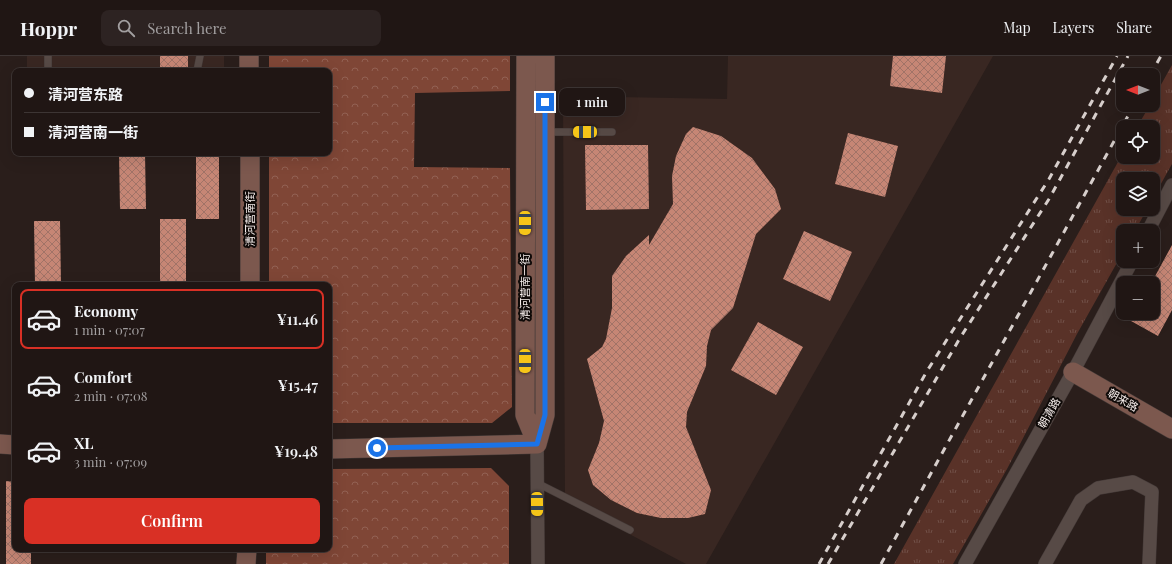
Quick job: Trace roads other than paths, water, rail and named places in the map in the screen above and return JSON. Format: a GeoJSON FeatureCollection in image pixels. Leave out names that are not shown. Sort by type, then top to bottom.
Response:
{"type":"FeatureCollection","features":[{"type":"Feature","properties":{"kind":"street"},"geometry":{"type":"LineString","coordinates":[[249,56],[249,68]]}},
{"type":"Feature","properties":{"kind":"street","name":"清河营南一街"},"geometry":{"type":"LineString","coordinates":[[526,56],[525,415],[537,444]]}},
{"type":"Feature","properties":{"kind":"street","name":"清河营南一街"},"geometry":{"type":"LineString","coordinates":[[538,564],[537,444],[545,415],[545,56]]}},
{"type":"Feature","properties":{"kind":"street","name":"清河营南街"},"geometry":{"type":"LineString","coordinates":[[250,156],[250,282]]}},
{"type":"Feature","properties":{"kind":"street"},"geometry":{"type":"LineString","coordinates":[[1152,224],[1172,185]]}},
{"type":"Feature","properties":{"kind":"street","name":"朝清路"},"geometry":{"type":"LineString","coordinates":[[965,564],[1073,372],[1128,268]]}},
{"type":"Feature","properties":{"kind":"street","name":"朝来路"},"geometry":{"type":"LineString","coordinates":[[1073,372],[1172,429]]}},
{"type":"Feature","properties":{"kind":"street"},"geometry":{"type":"LineString","coordinates":[[0,444],[12,445]]}},
{"type":"Feature","properties":{"kind":"street"},"geometry":{"type":"LineString","coordinates":[[332,449],[537,444]]}},
{"type":"Feature","properties":{"kind":"street"},"geometry":{"type":"LineString","coordinates":[[1044,564],[1081,500],[1098,488],[1133,482],[1152,492],[1149,564]]}},
{"type":"Feature","properties":{"kind":"street"},"geometry":{"type":"LineString","coordinates":[[246,564],[247,552]]}},
{"type":"Feature","properties":{"kind":"lane"},"geometry":{"type":"LineString","coordinates":[[48,56],[48,68]]}},
{"type":"Feature","properties":{"kind":"lane"},"geometry":{"type":"LineString","coordinates":[[198,68],[200,56]]}},
{"type":"Feature","properties":{"kind":"lane"},"geometry":{"type":"LineString","coordinates":[[545,132],[612,132]]}},
{"type":"Feature","properties":{"kind":"lane"},"geometry":{"type":"LineString","coordinates":[[537,483],[630,530]]}},
{"type":"Feature","properties":{"kind":"railway"},"geometry":{"type":"LineString","coordinates":[[819,564],[927,371],[1049,179],[1117,56]]}},
{"type":"Feature","properties":{"kind":"railway"},"geometry":{"type":"LineString","coordinates":[[828,564],[960,338],[1049,199],[1128,56]]}},
{"type":"Feature","properties":{"kind":"railway"},"geometry":{"type":"LineString","coordinates":[[1154,68],[1161,56]]}},
{"type":"Feature","properties":{"kind":"railway"},"geometry":{"type":"LineString","coordinates":[[881,564],[1130,112]]}}]}
